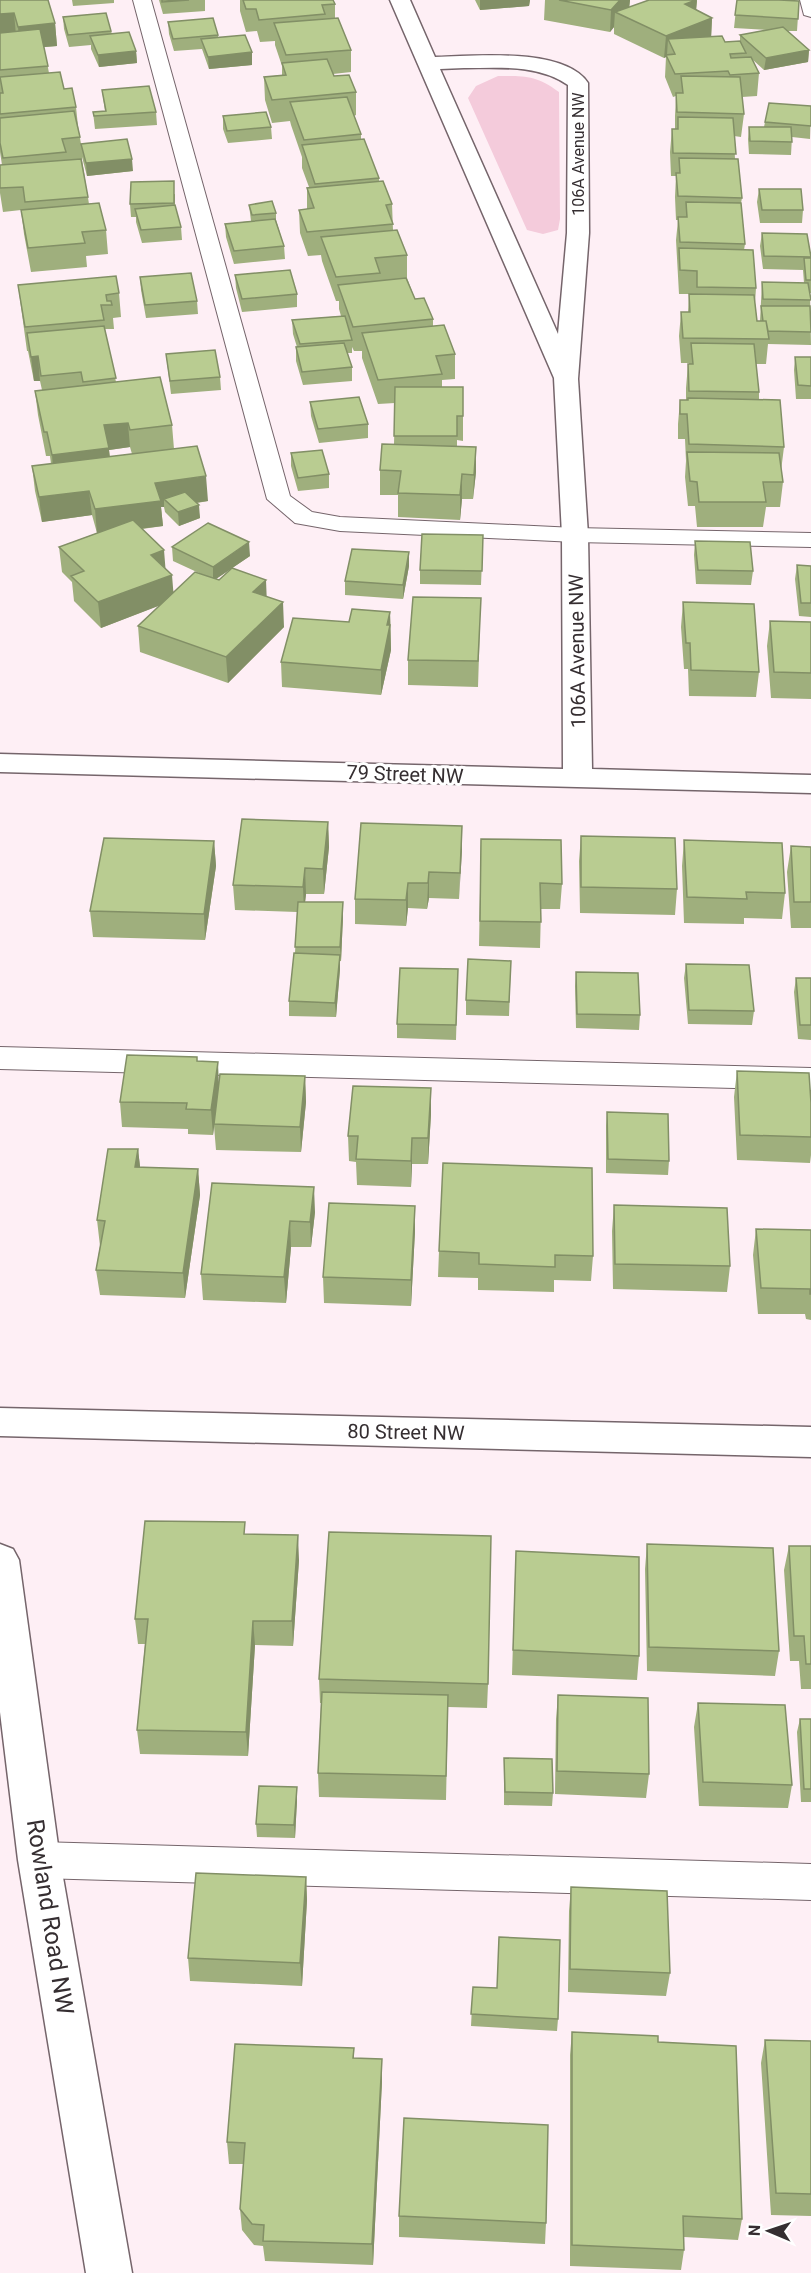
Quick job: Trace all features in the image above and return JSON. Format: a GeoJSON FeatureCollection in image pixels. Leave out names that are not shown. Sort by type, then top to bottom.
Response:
{"type":"FeatureCollection","features":[{"type":"Feature","properties":{"kind":"street","name":"106A Avenue NW"},"geometry":{"type":"LineString","coordinates":[[400,0],[566,379]]}},
{"type":"Feature","properties":{"kind":"street","name":"106A Avenue NW"},"geometry":{"type":"LineString","coordinates":[[428,63],[532,64],[561,70],[578,83],[578,233],[566,379],[575,535],[578,779]]}},
{"type":"Feature","properties":{"kind":"street","name":"79 Street NW"},"geometry":{"type":"LineString","coordinates":[[0,763],[811,784]]}},
{"type":"Feature","properties":{"kind":"street","name":"80 Street NW"},"geometry":{"type":"LineString","coordinates":[[0,1422],[811,1442]]}},
{"type":"Feature","properties":{"kind":"street","name":"Rowland Road NW"},"geometry":{"type":"LineString","coordinates":[[0,1560],[39,1860],[109,2273]]}},
{"type":"Feature","properties":{"kind":"lane"},"geometry":{"type":"LineString","coordinates":[[142,0],[279,499],[304,518],[340,524],[575,535],[811,540]]}},
{"type":"Feature","properties":{"kind":"lane"},"geometry":{"type":"LineString","coordinates":[[809,0],[811,11]]}},
{"type":"Feature","properties":{"kind":"lane"},"geometry":{"type":"LineString","coordinates":[[0,1058],[811,1079]]}},
{"type":"Feature","properties":{"kind":"lane"},"geometry":{"type":"LineString","coordinates":[[39,1860],[811,1882]]}},
{"type":"Feature","properties":{"kind":"shaded area"},"geometry":{"type":"Polygon","coordinates":[[[498,76],[537,79],[559,92],[560,219],[558,230],[543,234],[527,230],[468,98],[476,86],[498,76]]]}},
{"type":"Feature","properties":{"kind":"building"},"geometry":{"type":"Polygon","coordinates":[[[0,0],[48,0],[55,23],[18,27],[14,13],[0,14],[0,0]]]}},
{"type":"Feature","properties":{"kind":"building"},"geometry":{"type":"Polygon","coordinates":[[[162,0],[189,0],[162,2],[162,0]]]}},
{"type":"Feature","properties":{"kind":"building"},"geometry":{"type":"Polygon","coordinates":[[[243,0],[333,0],[335,4],[322,5],[325,14],[259,20],[256,9],[246,9],[243,0]]]}},
{"type":"Feature","properties":{"kind":"building"},"geometry":{"type":"Polygon","coordinates":[[[559,0],[620,0],[611,10],[559,0]]]}},
{"type":"Feature","properties":{"kind":"building"},"geometry":{"type":"Polygon","coordinates":[[[649,0],[696,0],[685,4],[712,18],[666,36],[615,12],[649,0]]]}},
{"type":"Feature","properties":{"kind":"building"},"geometry":{"type":"Polygon","coordinates":[[[737,0],[799,1],[798,19],[735,15],[737,0]]]}},
{"type":"Feature","properties":{"kind":"building"},"geometry":{"type":"Polygon","coordinates":[[[106,13],[111,31],[68,35],[63,17],[106,13]]]}},
{"type":"Feature","properties":{"kind":"building"},"geometry":{"type":"Polygon","coordinates":[[[213,18],[218,35],[173,39],[168,22],[213,18]]]}},
{"type":"Feature","properties":{"kind":"building"},"geometry":{"type":"Polygon","coordinates":[[[338,18],[351,50],[286,55],[274,23],[338,18]]]}},
{"type":"Feature","properties":{"kind":"building"},"geometry":{"type":"Polygon","coordinates":[[[783,27],[809,50],[766,58],[740,35],[783,27]]]}},
{"type":"Feature","properties":{"kind":"building"},"geometry":{"type":"Polygon","coordinates":[[[40,29],[48,66],[0,70],[0,33],[40,29]]]}},
{"type":"Feature","properties":{"kind":"building"},"geometry":{"type":"Polygon","coordinates":[[[129,32],[136,51],[98,55],[90,36],[129,32]]]}},
{"type":"Feature","properties":{"kind":"building"},"geometry":{"type":"Polygon","coordinates":[[[245,35],[252,52],[208,57],[201,39],[245,35]]]}},
{"type":"Feature","properties":{"kind":"building"},"geometry":{"type":"Polygon","coordinates":[[[722,36],[725,42],[740,41],[746,53],[730,54],[731,58],[751,57],[759,73],[730,75],[728,71],[675,74],[666,55],[675,54],[668,39],[722,36]]]}},
{"type":"Feature","properties":{"kind":"building"},"geometry":{"type":"Polygon","coordinates":[[[327,59],[334,76],[349,75],[356,92],[272,100],[264,77],[286,75],[282,63],[327,59]]]}},
{"type":"Feature","properties":{"kind":"building"},"geometry":{"type":"Polygon","coordinates":[[[60,72],[64,89],[72,88],[76,107],[0,114],[0,93],[3,93],[0,77],[60,72]]]}},
{"type":"Feature","properties":{"kind":"building"},"geometry":{"type":"Polygon","coordinates":[[[681,76],[740,77],[744,114],[677,112],[676,93],[683,93],[681,76]]]}},
{"type":"Feature","properties":{"kind":"building"},"geometry":{"type":"Polygon","coordinates":[[[149,86],[156,112],[94,116],[93,112],[106,111],[102,90],[149,86]]]}},
{"type":"Feature","properties":{"kind":"building"},"geometry":{"type":"Polygon","coordinates":[[[347,97],[361,134],[304,140],[290,102],[347,97]]]}},
{"type":"Feature","properties":{"kind":"building"},"geometry":{"type":"Polygon","coordinates":[[[769,103],[811,106],[811,126],[765,122],[769,103]]]}},
{"type":"Feature","properties":{"kind":"building"},"geometry":{"type":"Polygon","coordinates":[[[74,111],[80,137],[62,139],[66,152],[3,158],[0,143],[0,118],[74,111]]]}},
{"type":"Feature","properties":{"kind":"building"},"geometry":{"type":"Polygon","coordinates":[[[266,112],[271,127],[227,131],[223,116],[266,112]]]}},
{"type":"Feature","properties":{"kind":"building"},"geometry":{"type":"Polygon","coordinates":[[[678,117],[733,118],[736,154],[673,153],[672,129],[678,129],[678,117]]]}},
{"type":"Feature","properties":{"kind":"building"},"geometry":{"type":"Polygon","coordinates":[[[749,127],[791,127],[792,142],[750,141],[749,127]]]}},
{"type":"Feature","properties":{"kind":"building"},"geometry":{"type":"Polygon","coordinates":[[[127,139],[132,159],[86,163],[81,144],[127,139]]]}},
{"type":"Feature","properties":{"kind":"building"},"geometry":{"type":"Polygon","coordinates":[[[364,139],[379,178],[315,184],[302,145],[364,139]]]}},
{"type":"Feature","properties":{"kind":"building"},"geometry":{"type":"Polygon","coordinates":[[[679,158],[738,159],[742,198],[678,196],[676,173],[680,173],[679,158]]]}},
{"type":"Feature","properties":{"kind":"building"},"geometry":{"type":"Polygon","coordinates":[[[81,159],[88,197],[25,202],[23,187],[0,188],[0,165],[81,159]]]}},
{"type":"Feature","properties":{"kind":"building"},"geometry":{"type":"Polygon","coordinates":[[[174,181],[174,203],[130,204],[131,182],[174,181]]]}},
{"type":"Feature","properties":{"kind":"building"},"geometry":{"type":"Polygon","coordinates":[[[383,181],[392,204],[386,205],[393,224],[307,232],[299,210],[314,208],[307,188],[383,181]]]}},
{"type":"Feature","properties":{"kind":"building"},"geometry":{"type":"Polygon","coordinates":[[[759,189],[801,189],[803,210],[762,210],[759,189]]]}},
{"type":"Feature","properties":{"kind":"building"},"geometry":{"type":"Polygon","coordinates":[[[272,201],[276,213],[252,215],[249,205],[272,201]]]}},
{"type":"Feature","properties":{"kind":"building"},"geometry":{"type":"Polygon","coordinates":[[[686,202],[741,203],[745,244],[680,242],[678,217],[687,217],[686,202]]]}},
{"type":"Feature","properties":{"kind":"building"},"geometry":{"type":"Polygon","coordinates":[[[99,203],[106,230],[82,232],[85,243],[28,248],[21,210],[99,203]]]}},
{"type":"Feature","properties":{"kind":"building"},"geometry":{"type":"Polygon","coordinates":[[[175,205],[181,227],[141,230],[135,209],[175,205]]]}},
{"type":"Feature","properties":{"kind":"building"},"geometry":{"type":"Polygon","coordinates":[[[275,219],[284,246],[234,251],[225,224],[275,219]]]}},
{"type":"Feature","properties":{"kind":"building"},"geometry":{"type":"Polygon","coordinates":[[[397,230],[407,255],[375,258],[380,273],[336,277],[321,237],[397,230]]]}},
{"type":"Feature","properties":{"kind":"building"},"geometry":{"type":"Polygon","coordinates":[[[762,233],[807,234],[811,257],[764,256],[762,233]]]}},
{"type":"Feature","properties":{"kind":"building"},"geometry":{"type":"Polygon","coordinates":[[[679,248],[753,250],[756,288],[697,287],[697,271],[680,270],[679,248]]]}},
{"type":"Feature","properties":{"kind":"building"},"geometry":{"type":"Polygon","coordinates":[[[804,258],[811,258],[811,280],[806,280],[804,258]]]}},
{"type":"Feature","properties":{"kind":"building"},"geometry":{"type":"Polygon","coordinates":[[[290,270],[297,294],[242,299],[235,275],[290,270]]]}},
{"type":"Feature","properties":{"kind":"building"},"geometry":{"type":"Polygon","coordinates":[[[191,273],[197,301],[145,305],[140,277],[191,273]]]}},
{"type":"Feature","properties":{"kind":"building"},"geometry":{"type":"Polygon","coordinates":[[[116,276],[119,293],[106,295],[107,301],[111,301],[112,305],[101,305],[104,320],[25,327],[18,285],[116,276]]]}},
{"type":"Feature","properties":{"kind":"building"},"geometry":{"type":"Polygon","coordinates":[[[406,278],[415,299],[424,298],[433,319],[353,327],[338,285],[406,278]]]}},
{"type":"Feature","properties":{"kind":"building"},"geometry":{"type":"Polygon","coordinates":[[[762,282],[808,283],[811,300],[763,299],[762,282]]]}},
{"type":"Feature","properties":{"kind":"building"},"geometry":{"type":"Polygon","coordinates":[[[689,294],[754,295],[757,321],[766,321],[769,339],[683,338],[681,312],[690,312],[689,294]]]}},
{"type":"Feature","properties":{"kind":"building"},"geometry":{"type":"Polygon","coordinates":[[[761,306],[810,306],[811,332],[768,331],[766,321],[763,321],[761,306]]]}},
{"type":"Feature","properties":{"kind":"building"},"geometry":{"type":"Polygon","coordinates":[[[345,316],[352,340],[300,344],[292,320],[345,316]]]}},
{"type":"Feature","properties":{"kind":"building"},"geometry":{"type":"Polygon","coordinates":[[[444,325],[455,354],[436,356],[442,374],[378,380],[362,333],[444,325]]]}},
{"type":"Feature","properties":{"kind":"building"},"geometry":{"type":"Polygon","coordinates":[[[104,326],[116,378],[83,382],[81,372],[41,376],[38,356],[31,357],[27,333],[104,326]]]}},
{"type":"Feature","properties":{"kind":"building"},"geometry":{"type":"Polygon","coordinates":[[[344,343],[352,367],[302,372],[296,347],[344,343]]]}},
{"type":"Feature","properties":{"kind":"building"},"geometry":{"type":"Polygon","coordinates":[[[691,343],[754,344],[759,392],[689,391],[688,364],[693,364],[691,343]]]}},
{"type":"Feature","properties":{"kind":"building"},"geometry":{"type":"Polygon","coordinates":[[[215,350],[220,377],[170,381],[166,354],[215,350]]]}},
{"type":"Feature","properties":{"kind":"building"},"geometry":{"type":"Polygon","coordinates":[[[795,357],[811,357],[811,386],[798,385],[795,357]]]}},
{"type":"Feature","properties":{"kind":"building"},"geometry":{"type":"Polygon","coordinates":[[[160,377],[172,425],[130,430],[128,423],[104,425],[109,448],[52,455],[47,432],[44,432],[35,391],[160,377]]]}},
{"type":"Feature","properties":{"kind":"building"},"geometry":{"type":"Polygon","coordinates":[[[395,387],[463,387],[463,416],[457,416],[457,436],[394,436],[395,387]]]}},
{"type":"Feature","properties":{"kind":"building"},"geometry":{"type":"Polygon","coordinates":[[[359,397],[368,424],[318,429],[310,402],[359,397]]]}},
{"type":"Feature","properties":{"kind":"building"},"geometry":{"type":"Polygon","coordinates":[[[688,398],[780,400],[784,447],[689,444],[687,414],[680,414],[680,400],[688,400],[688,398]]]}},
{"type":"Feature","properties":{"kind":"building"},"geometry":{"type":"Polygon","coordinates":[[[382,444],[476,447],[474,475],[462,474],[460,495],[398,493],[401,471],[380,470],[382,444]]]}},
{"type":"Feature","properties":{"kind":"building"},"geometry":{"type":"Polygon","coordinates":[[[197,446],[206,476],[155,483],[161,501],[95,509],[89,491],[39,497],[32,466],[197,446]]]}},
{"type":"Feature","properties":{"kind":"building"},"geometry":{"type":"Polygon","coordinates":[[[322,450],[329,474],[298,478],[291,453],[322,450]]]}},
{"type":"Feature","properties":{"kind":"building"},"geometry":{"type":"Polygon","coordinates":[[[687,452],[779,453],[783,482],[763,482],[766,502],[699,502],[697,482],[690,481],[687,452]]]}},
{"type":"Feature","properties":{"kind":"building"},"geometry":{"type":"Polygon","coordinates":[[[185,492],[199,505],[178,512],[164,499],[185,492]]]}},
{"type":"Feature","properties":{"kind":"building"},"geometry":{"type":"Polygon","coordinates":[[[133,520],[164,550],[151,555],[172,575],[98,602],[71,576],[84,571],[59,547],[133,520]]]}},
{"type":"Feature","properties":{"kind":"building"},"geometry":{"type":"Polygon","coordinates":[[[208,523],[249,542],[213,567],[172,547],[208,523]]]}},
{"type":"Feature","properties":{"kind":"building"},"geometry":{"type":"Polygon","coordinates":[[[422,534],[483,535],[482,571],[420,570],[422,534]]]}},
{"type":"Feature","properties":{"kind":"building"},"geometry":{"type":"Polygon","coordinates":[[[695,541],[750,542],[753,571],[698,570],[695,541]]]}},
{"type":"Feature","properties":{"kind":"building"},"geometry":{"type":"Polygon","coordinates":[[[352,549],[409,552],[403,585],[345,581],[352,549]]]}},
{"type":"Feature","properties":{"kind":"building"},"geometry":{"type":"Polygon","coordinates":[[[797,565],[811,566],[811,603],[801,603],[797,565]]]}},
{"type":"Feature","properties":{"kind":"building"},"geometry":{"type":"Polygon","coordinates":[[[232,568],[266,580],[253,592],[283,602],[226,657],[138,626],[195,572],[219,580],[232,568]]]}},
{"type":"Feature","properties":{"kind":"building"},"geometry":{"type":"Polygon","coordinates":[[[413,597],[481,598],[478,661],[408,660],[413,597]]]}},
{"type":"Feature","properties":{"kind":"building"},"geometry":{"type":"Polygon","coordinates":[[[683,602],[754,604],[759,672],[691,670],[690,643],[686,643],[683,602]]]}},
{"type":"Feature","properties":{"kind":"building"},"geometry":{"type":"Polygon","coordinates":[[[352,609],[390,612],[387,625],[390,625],[381,670],[281,662],[293,618],[349,622],[352,609]]]}},
{"type":"Feature","properties":{"kind":"building"},"geometry":{"type":"Polygon","coordinates":[[[770,621],[811,622],[811,673],[774,672],[770,621]]]}},
{"type":"Feature","properties":{"kind":"building"},"geometry":{"type":"Polygon","coordinates":[[[242,819],[328,822],[323,869],[305,868],[303,887],[233,885],[242,819]]]}},
{"type":"Feature","properties":{"kind":"building"},"geometry":{"type":"Polygon","coordinates":[[[361,823],[462,826],[460,873],[429,872],[428,883],[408,883],[406,900],[355,899],[361,823]]]}},
{"type":"Feature","properties":{"kind":"building"},"geometry":{"type":"Polygon","coordinates":[[[581,836],[675,838],[677,889],[581,887],[581,836]]]}},
{"type":"Feature","properties":{"kind":"building"},"geometry":{"type":"Polygon","coordinates":[[[104,838],[214,841],[204,914],[90,911],[104,838]]]}},
{"type":"Feature","properties":{"kind":"building"},"geometry":{"type":"Polygon","coordinates":[[[481,839],[561,840],[562,884],[540,883],[541,922],[480,921],[481,839]]]}},
{"type":"Feature","properties":{"kind":"building"},"geometry":{"type":"Polygon","coordinates":[[[684,840],[782,843],[785,893],[746,892],[747,899],[687,897],[684,840]]]}},
{"type":"Feature","properties":{"kind":"building"},"geometry":{"type":"Polygon","coordinates":[[[791,846],[811,847],[811,902],[794,902],[791,846]]]}},
{"type":"Feature","properties":{"kind":"building"},"geometry":{"type":"Polygon","coordinates":[[[298,902],[343,902],[340,947],[295,947],[298,902]]]}},
{"type":"Feature","properties":{"kind":"building"},"geometry":{"type":"Polygon","coordinates":[[[294,953],[340,955],[335,1003],[289,1001],[294,953]]]}},
{"type":"Feature","properties":{"kind":"building"},"geometry":{"type":"Polygon","coordinates":[[[468,959],[511,961],[509,1002],[466,1000],[468,959]]]}},
{"type":"Feature","properties":{"kind":"building"},"geometry":{"type":"Polygon","coordinates":[[[686,964],[749,965],[754,1011],[689,1010],[686,964]]]}},
{"type":"Feature","properties":{"kind":"building"},"geometry":{"type":"Polygon","coordinates":[[[400,968],[458,969],[456,1025],[397,1024],[400,968]]]}},
{"type":"Feature","properties":{"kind":"building"},"geometry":{"type":"Polygon","coordinates":[[[576,972],[638,973],[640,1015],[577,1014],[576,972]]]}},
{"type":"Feature","properties":{"kind":"building"},"geometry":{"type":"Polygon","coordinates":[[[796,978],[811,978],[811,1025],[800,1025],[796,978]]]}},
{"type":"Feature","properties":{"kind":"building"},"geometry":{"type":"Polygon","coordinates":[[[127,1055],[197,1057],[197,1061],[218,1062],[211,1110],[186,1109],[187,1103],[120,1102],[127,1055]]]}},
{"type":"Feature","properties":{"kind":"building"},"geometry":{"type":"Polygon","coordinates":[[[737,1071],[809,1073],[811,1137],[740,1135],[737,1071]]]}},
{"type":"Feature","properties":{"kind":"building"},"geometry":{"type":"Polygon","coordinates":[[[220,1074],[305,1076],[300,1127],[214,1124],[220,1074]]]}},
{"type":"Feature","properties":{"kind":"building"},"geometry":{"type":"Polygon","coordinates":[[[353,1086],[431,1088],[428,1138],[412,1138],[411,1161],[356,1159],[358,1136],[348,1136],[353,1086]]]}},
{"type":"Feature","properties":{"kind":"building"},"geometry":{"type":"Polygon","coordinates":[[[607,1112],[668,1114],[669,1161],[608,1159],[607,1112]]]}},
{"type":"Feature","properties":{"kind":"building"},"geometry":{"type":"Polygon","coordinates":[[[108,1149],[138,1149],[135,1167],[198,1169],[183,1273],[96,1270],[105,1221],[97,1220],[108,1149]]]}},
{"type":"Feature","properties":{"kind":"building"},"geometry":{"type":"Polygon","coordinates":[[[443,1163],[592,1168],[593,1256],[555,1255],[555,1267],[479,1264],[479,1253],[439,1251],[443,1163]]]}},
{"type":"Feature","properties":{"kind":"building"},"geometry":{"type":"Polygon","coordinates":[[[212,1183],[314,1187],[310,1222],[290,1221],[284,1277],[201,1274],[212,1183]]]}},
{"type":"Feature","properties":{"kind":"building"},"geometry":{"type":"Polygon","coordinates":[[[329,1203],[415,1206],[411,1280],[323,1277],[329,1203]]]}},
{"type":"Feature","properties":{"kind":"building"},"geometry":{"type":"Polygon","coordinates":[[[614,1205],[727,1208],[730,1266],[615,1264],[614,1205]]]}},
{"type":"Feature","properties":{"kind":"building"},"geometry":{"type":"Polygon","coordinates":[[[756,1229],[811,1230],[811,1294],[810,1289],[761,1288],[756,1229]]]}},
{"type":"Feature","properties":{"kind":"building"},"geometry":{"type":"Polygon","coordinates":[[[145,1521],[245,1522],[244,1534],[298,1535],[292,1621],[253,1621],[246,1732],[137,1730],[148,1619],[135,1619],[145,1521]]]}},
{"type":"Feature","properties":{"kind":"building"},"geometry":{"type":"Polygon","coordinates":[[[329,1532],[491,1536],[488,1684],[319,1679],[329,1532]]]}},
{"type":"Feature","properties":{"kind":"building"},"geometry":{"type":"Polygon","coordinates":[[[647,1544],[773,1548],[779,1651],[649,1647],[647,1544]]]}},
{"type":"Feature","properties":{"kind":"building"},"geometry":{"type":"Polygon","coordinates":[[[789,1546],[811,1546],[811,1664],[806,1664],[804,1636],[794,1636],[789,1546]]]}},
{"type":"Feature","properties":{"kind":"building"},"geometry":{"type":"Polygon","coordinates":[[[516,1551],[639,1557],[639,1656],[513,1650],[516,1551]]]}},
{"type":"Feature","properties":{"kind":"building"},"geometry":{"type":"Polygon","coordinates":[[[322,1692],[448,1695],[446,1776],[318,1773],[322,1692]]]}},
{"type":"Feature","properties":{"kind":"building"},"geometry":{"type":"Polygon","coordinates":[[[558,1695],[648,1698],[649,1774],[557,1771],[558,1695]]]}},
{"type":"Feature","properties":{"kind":"building"},"geometry":{"type":"Polygon","coordinates":[[[698,1703],[785,1705],[792,1785],[703,1782],[698,1703]]]}},
{"type":"Feature","properties":{"kind":"building"},"geometry":{"type":"Polygon","coordinates":[[[800,1719],[811,1719],[811,1789],[804,1789],[800,1719]]]}},
{"type":"Feature","properties":{"kind":"building"},"geometry":{"type":"Polygon","coordinates":[[[504,1758],[552,1759],[553,1793],[505,1792],[504,1758]]]}},
{"type":"Feature","properties":{"kind":"building"},"geometry":{"type":"Polygon","coordinates":[[[259,1786],[297,1787],[294,1825],[256,1824],[259,1786]]]}},
{"type":"Feature","properties":{"kind":"building"},"geometry":{"type":"Polygon","coordinates":[[[196,1873],[306,1877],[300,1963],[188,1958],[196,1873]]]}},
{"type":"Feature","properties":{"kind":"building"},"geometry":{"type":"Polygon","coordinates":[[[571,1887],[667,1891],[670,1973],[570,1969],[571,1887]]]}},
{"type":"Feature","properties":{"kind":"building"},"geometry":{"type":"Polygon","coordinates":[[[499,1937],[560,1940],[558,2019],[471,2014],[473,1987],[497,1988],[499,1937]]]}},
{"type":"Feature","properties":{"kind":"building"},"geometry":{"type":"Polygon","coordinates":[[[572,2032],[658,2036],[658,2042],[736,2046],[742,2219],[683,2216],[684,2250],[572,2245],[572,2032]]]}},
{"type":"Feature","properties":{"kind":"building"},"geometry":{"type":"Polygon","coordinates":[[[765,2040],[811,2041],[811,2194],[776,2193],[765,2040]]]}},
{"type":"Feature","properties":{"kind":"building"},"geometry":{"type":"Polygon","coordinates":[[[235,2044],[354,2048],[353,2058],[382,2059],[372,2244],[263,2241],[264,2225],[252,2224],[240,2209],[245,2143],[227,2142],[235,2044]]]}},
{"type":"Feature","properties":{"kind":"building"},"geometry":{"type":"Polygon","coordinates":[[[404,2118],[548,2125],[546,2223],[399,2216],[404,2118]]]}}]}
